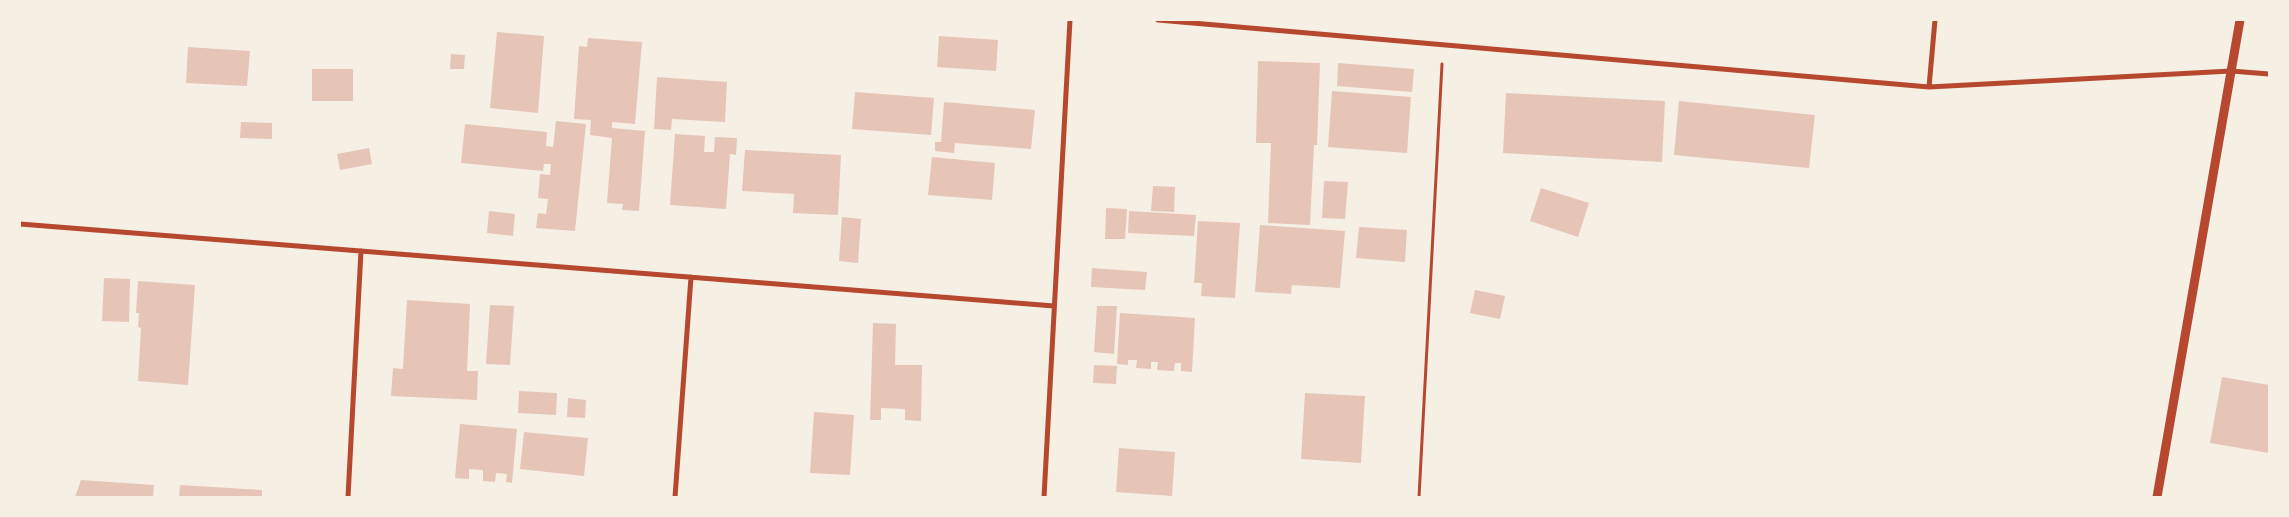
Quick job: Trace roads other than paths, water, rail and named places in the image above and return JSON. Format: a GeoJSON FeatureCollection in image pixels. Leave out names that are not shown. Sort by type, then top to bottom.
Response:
{"type":"FeatureCollection","features":[{"type":"Feature","properties":{"kind":"street"},"geometry":{"type":"LineString","coordinates":[[1044,497],[1070,20]]}},
{"type":"Feature","properties":{"kind":"street"},"geometry":{"type":"LineString","coordinates":[[1158,20],[1929,87],[2231,71],[2269,74]]}},
{"type":"Feature","properties":{"kind":"street"},"geometry":{"type":"LineString","coordinates":[[1929,87],[1935,20]]}},
{"type":"Feature","properties":{"kind":"street"},"geometry":{"type":"LineString","coordinates":[[2157,497],[2240,20]]}},
{"type":"Feature","properties":{"kind":"street"},"geometry":{"type":"LineString","coordinates":[[20,224],[1054,306]]}},
{"type":"Feature","properties":{"kind":"street"},"geometry":{"type":"LineString","coordinates":[[348,497],[361,251]]}},
{"type":"Feature","properties":{"kind":"street"},"geometry":{"type":"LineString","coordinates":[[675,497],[691,277]]}}]}
